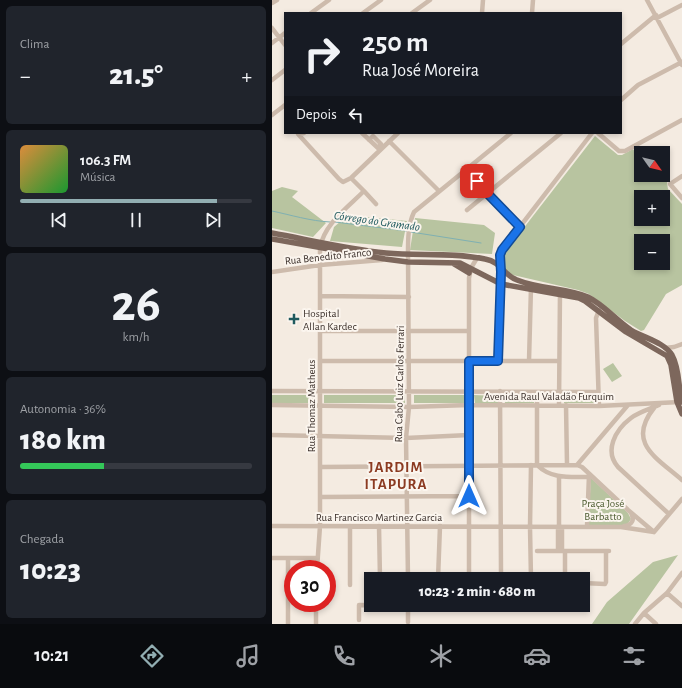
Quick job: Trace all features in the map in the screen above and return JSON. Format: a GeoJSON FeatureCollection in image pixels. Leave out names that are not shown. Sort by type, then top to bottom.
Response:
{"type":"FeatureCollection","features":[{"type":"Feature","properties":{"kind":"main road"},"geometry":{"type":"LineString","coordinates":[[272,233],[320,245]]}},
{"type":"Feature","properties":{"kind":"main road"},"geometry":{"type":"LineString","coordinates":[[272,239],[386,256],[408,262],[460,263],[471,272],[501,284],[531,287],[560,293],[585,301],[599,310],[626,332],[663,348]]}},
{"type":"Feature","properties":{"kind":"main road"},"geometry":{"type":"LineString","coordinates":[[386,256],[408,253],[466,256],[487,259],[501,266],[509,277],[531,287]]}},
{"type":"Feature","properties":{"kind":"main road"},"geometry":{"type":"LineString","coordinates":[[560,293],[581,294],[589,298],[630,329],[663,348],[680,371],[682,414]]}},
{"type":"Feature","properties":{"kind":"main road"},"geometry":{"type":"LineString","coordinates":[[672,359],[681,402]]}},
{"type":"Feature","properties":{"kind":"street"},"geometry":{"type":"LineString","coordinates":[[272,3],[277,0]]}},
{"type":"Feature","properties":{"kind":"street"},"geometry":{"type":"LineString","coordinates":[[312,12],[329,0]]}},
{"type":"Feature","properties":{"kind":"street"},"geometry":{"type":"LineString","coordinates":[[364,12],[381,0]]}},
{"type":"Feature","properties":{"kind":"street"},"geometry":{"type":"LineString","coordinates":[[413,12],[430,0]]}},
{"type":"Feature","properties":{"kind":"street"},"geometry":{"type":"LineString","coordinates":[[482,12],[483,0]]}},
{"type":"Feature","properties":{"kind":"street"},"geometry":{"type":"LineString","coordinates":[[532,12],[534,0]]}},
{"type":"Feature","properties":{"kind":"street"},"geometry":{"type":"LineString","coordinates":[[622,93],[682,64],[647,0]]}},
{"type":"Feature","properties":{"kind":"street"},"geometry":{"type":"LineString","coordinates":[[622,43],[657,17],[682,6]]}},
{"type":"Feature","properties":{"kind":"street"},"geometry":{"type":"LineString","coordinates":[[272,28],[284,44]]}},
{"type":"Feature","properties":{"kind":"street"},"geometry":{"type":"LineString","coordinates":[[272,42],[284,34]]}},
{"type":"Feature","properties":{"kind":"street"},"geometry":{"type":"LineString","coordinates":[[272,80],[284,71]]}},
{"type":"Feature","properties":{"kind":"street"},"geometry":{"type":"LineString","coordinates":[[622,99],[638,85]]}},
{"type":"Feature","properties":{"kind":"street"},"geometry":{"type":"LineString","coordinates":[[272,115],[284,107]]}},
{"type":"Feature","properties":{"kind":"street"},"geometry":{"type":"LineString","coordinates":[[599,134],[619,151],[625,151],[682,120]]}},
{"type":"Feature","properties":{"kind":"street"},"geometry":{"type":"LineString","coordinates":[[298,134],[339,179],[344,182],[351,178],[397,134]]}},
{"type":"Feature","properties":{"kind":"street"},"geometry":{"type":"LineString","coordinates":[[363,134],[369,140]]}},
{"type":"Feature","properties":{"kind":"street","name":"Rua Cabo Luiz Carlos Ferrari"},"geometry":{"type":"LineString","coordinates":[[408,572],[406,438],[410,407],[408,253],[411,219],[414,212],[508,134]]}},
{"type":"Feature","properties":{"kind":"street"},"geometry":{"type":"LineString","coordinates":[[467,210],[560,134]]}},
{"type":"Feature","properties":{"kind":"street"},"geometry":{"type":"LineString","coordinates":[[498,361],[501,284],[500,255],[502,250],[591,134]]}},
{"type":"Feature","properties":{"kind":"street"},"geometry":{"type":"LineString","coordinates":[[389,141],[440,191]]}},
{"type":"Feature","properties":{"kind":"street"},"geometry":{"type":"LineString","coordinates":[[467,169],[487,193],[520,227]]}},
{"type":"Feature","properties":{"kind":"street"},"geometry":{"type":"LineString","coordinates":[[682,176],[670,184],[682,198]]}},
{"type":"Feature","properties":{"kind":"street"},"geometry":{"type":"LineString","coordinates":[[351,178],[376,204]]}},
{"type":"Feature","properties":{"kind":"street"},"geometry":{"type":"LineString","coordinates":[[320,245],[322,237],[330,225],[364,191]]}},
{"type":"Feature","properties":{"kind":"street","name":"Rua Thomaz Matheus"},"geometry":{"type":"LineString","coordinates":[[317,558],[320,526],[320,245]]}},
{"type":"Feature","properties":{"kind":"street","name":"Rua Benedito Franco"},"geometry":{"type":"LineString","coordinates":[[272,272],[320,265],[369,262],[386,256]]}},
{"type":"Feature","properties":{"kind":"street"},"geometry":{"type":"LineString","coordinates":[[469,572],[469,332],[471,272],[477,258]]}},
{"type":"Feature","properties":{"kind":"street"},"geometry":{"type":"LineString","coordinates":[[529,361],[531,287]]}},
{"type":"Feature","properties":{"kind":"street"},"geometry":{"type":"LineString","coordinates":[[559,405],[560,293]]}},
{"type":"Feature","properties":{"kind":"street"},"geometry":{"type":"LineString","coordinates":[[320,296],[409,297]]}},
{"type":"Feature","properties":{"kind":"street"},"geometry":{"type":"LineString","coordinates":[[599,310],[596,318],[599,406]]}},
{"type":"Feature","properties":{"kind":"street"},"geometry":{"type":"LineString","coordinates":[[320,331],[469,332]]}},
{"type":"Feature","properties":{"kind":"street"},"geometry":{"type":"LineString","coordinates":[[663,348],[674,347],[682,344]]}},
{"type":"Feature","properties":{"kind":"street"},"geometry":{"type":"LineString","coordinates":[[320,361],[559,362]]}},
{"type":"Feature","properties":{"kind":"street","name":"Avenida Raul Valadão Furquim"},"geometry":{"type":"LineString","coordinates":[[272,391],[598,392]]}},
{"type":"Feature","properties":{"kind":"street"},"geometry":{"type":"LineString","coordinates":[[500,391],[501,572]]}},
{"type":"Feature","properties":{"kind":"street"},"geometry":{"type":"LineString","coordinates":[[537,392],[537,465],[542,470],[559,477],[589,475]]}},
{"type":"Feature","properties":{"kind":"street","name":"Avenida Raul Valadão Furquim"},"geometry":{"type":"LineString","coordinates":[[272,405],[410,407],[469,405],[599,406],[681,402]]}},
{"type":"Feature","properties":{"kind":"street"},"geometry":{"type":"LineString","coordinates":[[662,403],[631,418],[621,427],[613,441],[611,452],[612,457],[618,467],[669,514]]}},
{"type":"Feature","properties":{"kind":"street"},"geometry":{"type":"LineString","coordinates":[[577,465],[628,405]]}},
{"type":"Feature","properties":{"kind":"street"},"geometry":{"type":"LineString","coordinates":[[566,406],[567,465]]}},
{"type":"Feature","properties":{"kind":"street"},"geometry":{"type":"LineString","coordinates":[[643,426],[655,407]]}},
{"type":"Feature","properties":{"kind":"street"},"geometry":{"type":"LineString","coordinates":[[643,412],[643,436],[647,448],[682,480]]}},
{"type":"Feature","properties":{"kind":"street"},"geometry":{"type":"LineString","coordinates":[[272,436],[320,435],[406,438],[469,435]]}},
{"type":"Feature","properties":{"kind":"street"},"geometry":{"type":"LineString","coordinates":[[531,465],[531,572]]}},
{"type":"Feature","properties":{"kind":"street"},"geometry":{"type":"LineString","coordinates":[[320,467],[577,465],[582,467],[589,475],[654,532],[682,499]]}},
{"type":"Feature","properties":{"kind":"street"},"geometry":{"type":"LineString","coordinates":[[587,527],[589,475]]}},
{"type":"Feature","properties":{"kind":"street"},"geometry":{"type":"LineString","coordinates":[[559,477],[561,551],[564,572]]}},
{"type":"Feature","properties":{"kind":"street"},"geometry":{"type":"LineString","coordinates":[[320,497],[406,498],[469,496]]}},
{"type":"Feature","properties":{"kind":"street"},"geometry":{"type":"LineString","coordinates":[[621,527],[628,526],[632,522],[632,517],[628,510]]}},
{"type":"Feature","properties":{"kind":"street","name":"Rua Francisco Martinez Garcia"},"geometry":{"type":"LineString","coordinates":[[272,526],[621,527],[654,532]]}},
{"type":"Feature","properties":{"kind":"street"},"geometry":{"type":"LineString","coordinates":[[350,526],[350,585]]}},
{"type":"Feature","properties":{"kind":"street"},"geometry":{"type":"LineString","coordinates":[[379,526],[380,572]]}},
{"type":"Feature","properties":{"kind":"street"},"geometry":{"type":"LineString","coordinates":[[438,572],[440,526]]}},
{"type":"Feature","properties":{"kind":"street"},"geometry":{"type":"LineString","coordinates":[[537,551],[608,551],[605,584],[590,583]]}},
{"type":"Feature","properties":{"kind":"street"},"geometry":{"type":"LineString","coordinates":[[272,558],[317,558]]}},
{"type":"Feature","properties":{"kind":"street"},"geometry":{"type":"LineString","coordinates":[[288,558],[288,624]]}},
{"type":"Feature","properties":{"kind":"street"},"geometry":{"type":"LineString","coordinates":[[634,624],[667,593],[682,573]]}},
{"type":"Feature","properties":{"kind":"street"},"geometry":{"type":"LineString","coordinates":[[667,593],[682,606]]}},
{"type":"Feature","properties":{"kind":"street"},"geometry":{"type":"LineString","coordinates":[[359,620],[359,605],[364,605]]}},
{"type":"Feature","properties":{"kind":"street"},"geometry":{"type":"LineString","coordinates":[[316,612],[316,624]]}},
{"type":"Feature","properties":{"kind":"street"},"geometry":{"type":"LineString","coordinates":[[408,612],[408,622]]}},
{"type":"Feature","properties":{"kind":"street"},"geometry":{"type":"LineString","coordinates":[[644,613],[656,624]]}},
{"type":"Feature","properties":{"kind":"green space"},"geometry":{"type":"Polygon","coordinates":[[[595,136],[618,155],[622,155],[633,149],[634,182],[667,182],[669,190],[634,190],[634,226],[670,226],[670,191],[682,204],[682,285],[666,294],[644,330],[641,331],[589,294],[578,290],[513,275],[505,271],[505,252],[595,136]]]}},
{"type":"Feature","properties":{"kind":"green space"},"geometry":{"type":"Polygon","coordinates":[[[282,187],[298,191],[292,197],[326,223],[313,237],[272,228],[272,191],[282,187]]]}},
{"type":"Feature","properties":{"kind":"green space"},"geometry":{"type":"Polygon","coordinates":[[[348,215],[407,221],[402,247],[330,241],[334,227],[348,215]]]}},
{"type":"Feature","properties":{"kind":"green space"},"geometry":{"type":"Polygon","coordinates":[[[415,218],[484,225],[495,233],[492,254],[410,250],[415,218]]]}},
{"type":"Feature","properties":{"kind":"green space"},"geometry":{"type":"Polygon","coordinates":[[[613,363],[622,376],[612,382],[603,369],[613,363]]]}},
{"type":"Feature","properties":{"kind":"green space"},"geometry":{"type":"Polygon","coordinates":[[[272,395],[316,395],[316,403],[272,403],[272,395]]]}},
{"type":"Feature","properties":{"kind":"green space"},"geometry":{"type":"Polygon","coordinates":[[[324,395],[405,395],[405,403],[324,403],[324,395]]]}},
{"type":"Feature","properties":{"kind":"green space"},"geometry":{"type":"Polygon","coordinates":[[[414,395],[466,395],[466,403],[414,403],[414,395]]]}},
{"type":"Feature","properties":{"kind":"green space"},"geometry":{"type":"Polygon","coordinates":[[[474,395],[498,396],[498,403],[475,403],[474,395]]]}},
{"type":"Feature","properties":{"kind":"green space"},"geometry":{"type":"Polygon","coordinates":[[[504,396],[534,396],[534,403],[505,403],[504,396]]]}},
{"type":"Feature","properties":{"kind":"green space"},"geometry":{"type":"Polygon","coordinates":[[[564,396],[597,396],[597,403],[564,403],[564,396]]]}},
{"type":"Feature","properties":{"kind":"green space","name":"Praça José Barbatto"},"geometry":{"type":"Polygon","coordinates":[[[591,478],[628,513],[631,519],[627,525],[588,525],[591,478]]]}},
{"type":"Feature","properties":{"kind":"green space"},"geometry":{"type":"Polygon","coordinates":[[[678,555],[629,624],[592,624],[607,602],[653,562],[678,555]]]}},
{"type":"Feature","properties":{"kind":"waterway","name":"Córrego do Gramado"},"geometry":{"type":"LineString","coordinates":[[272,211],[330,222]]}},
{"type":"Feature","properties":{"kind":"waterway","name":"Córrego do Gramado"},"geometry":{"type":"LineString","coordinates":[[335,222],[407,231]]}},
{"type":"Feature","properties":{"kind":"waterway","name":"Córrego do Gramado"},"geometry":{"type":"LineString","coordinates":[[411,232],[481,243]]}},
{"type":"Feature","properties":{"kind":"place","name":"Hospital Allan Kardec"},"geometry":{"type":"Point","coordinates":[294,319]}},
{"type":"Feature","properties":{"kind":"district","name":"JARDIM ITAPURA"},"geometry":{"type":"Point","coordinates":[396,476]}},
{"type":"Feature","properties":{"kind":"route"},"geometry":{"type":"LineString","coordinates":[[469,496],[469,361],[498,361],[501,272],[500,255],[502,250],[520,227],[477,181]]}}]}
